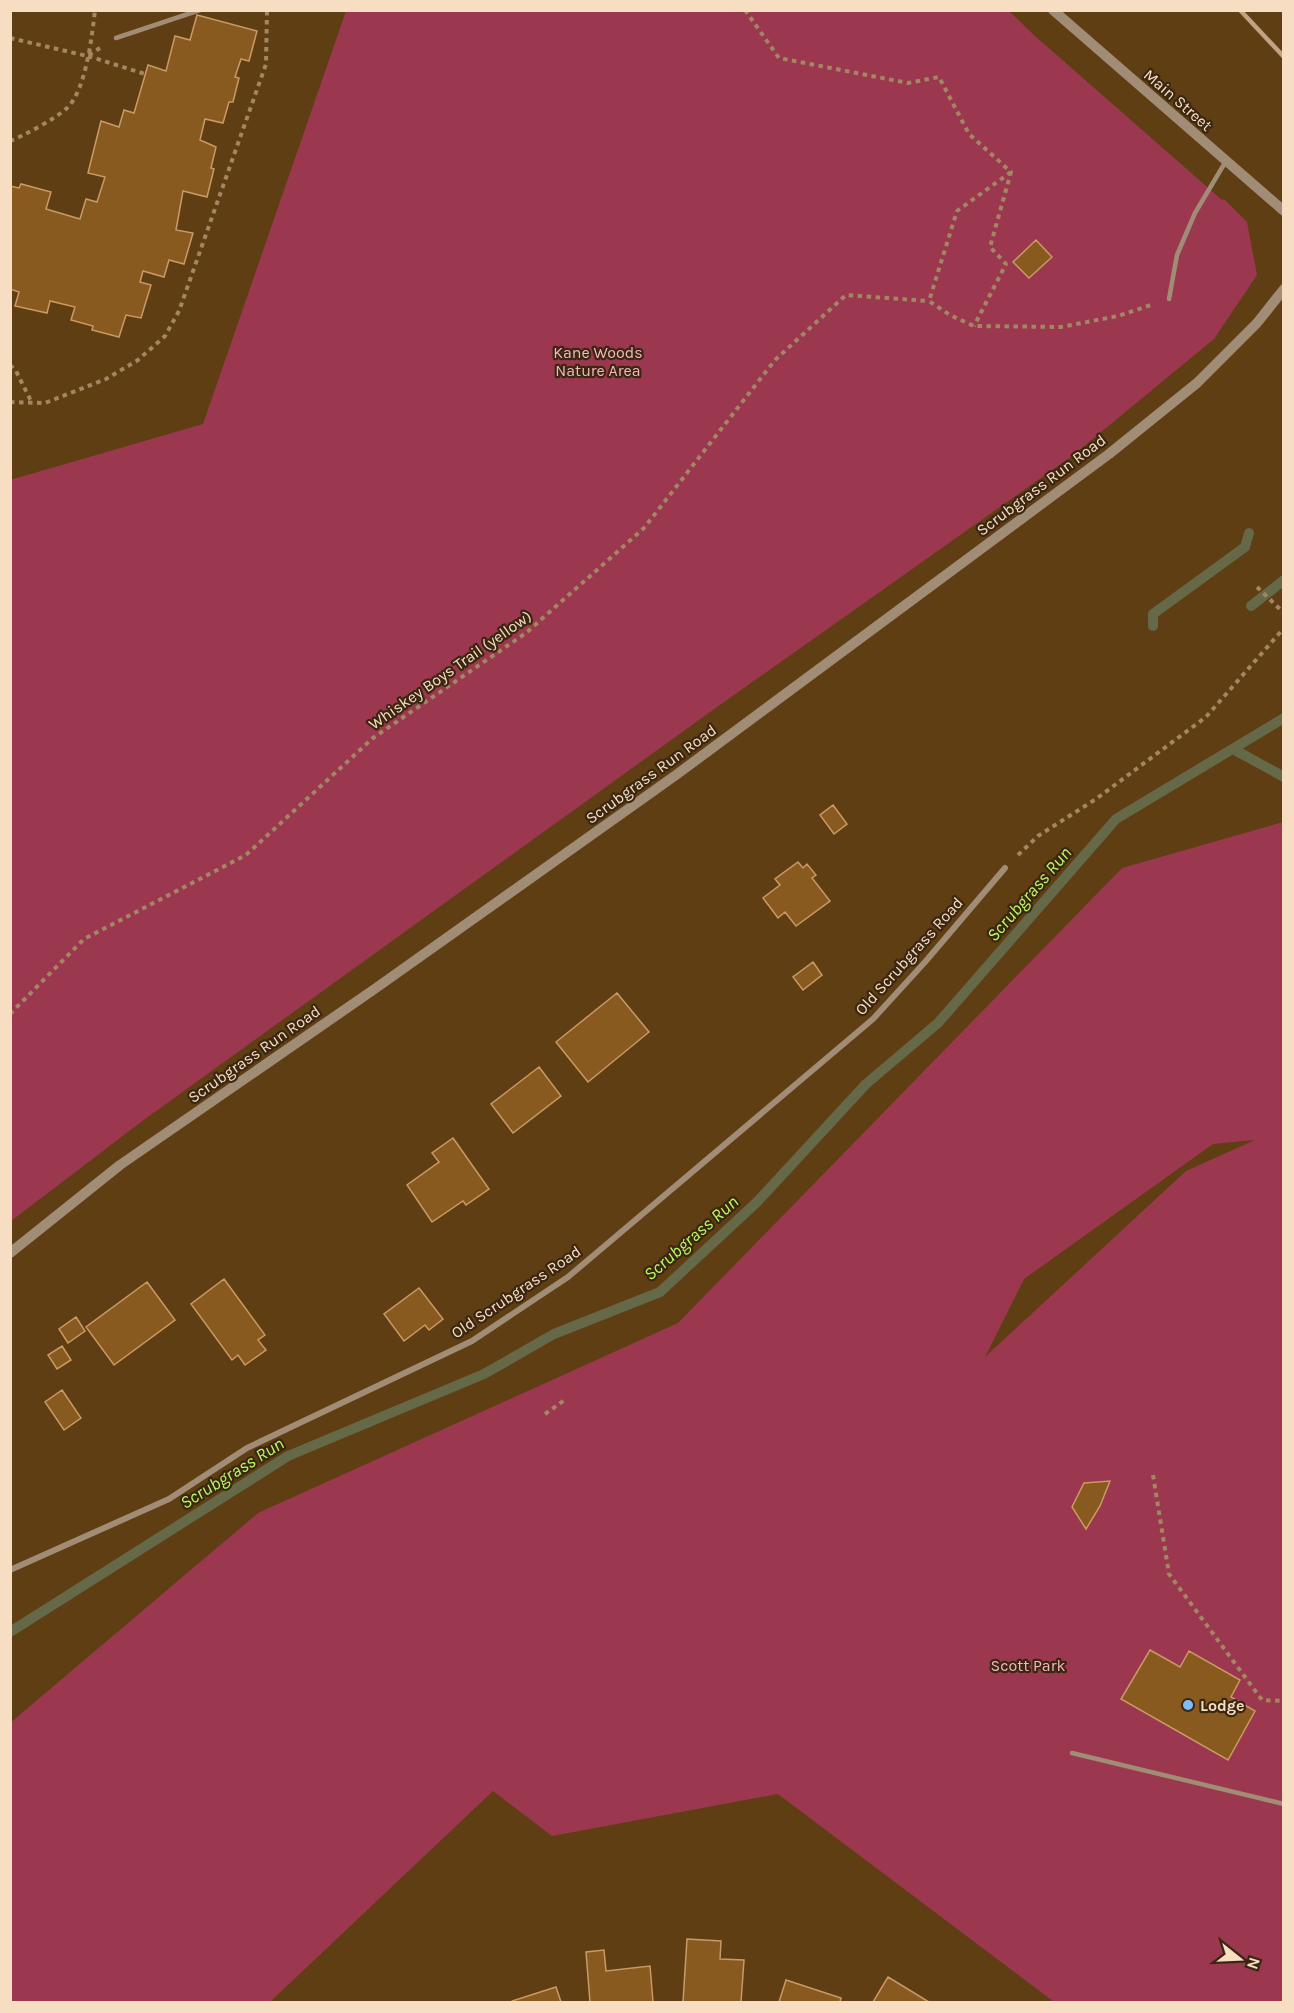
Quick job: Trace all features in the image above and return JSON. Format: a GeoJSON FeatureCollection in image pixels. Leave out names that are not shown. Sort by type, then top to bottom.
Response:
{"type":"FeatureCollection","features":[{"type":"Feature","properties":{"kind":"street","name":"Main Street"},"geometry":{"type":"LineString","coordinates":[[1053,10],[1284,211]]}},
{"type":"Feature","properties":{"kind":"street","name":"Scrubgrass Run Road"},"geometry":{"type":"LineString","coordinates":[[10,1253],[120,1165],[386,981],[666,782],[1109,454],[1197,383],[1257,323],[1284,289]]}},
{"type":"Feature","properties":{"kind":"street","name":"Old Scrubgrass Road"},"geometry":{"type":"LineString","coordinates":[[10,1570],[169,1499],[247,1448],[472,1341],[568,1277],[873,1019],[1005,868]]}},
{"type":"Feature","properties":{"kind":"lane"},"geometry":{"type":"LineString","coordinates":[[116,38],[200,10]]}},
{"type":"Feature","properties":{"kind":"lane"},"geometry":{"type":"LineString","coordinates":[[1169,299],[1177,255],[1195,213],[1226,161]]}},
{"type":"Feature","properties":{"kind":"lane"},"geometry":{"type":"LineString","coordinates":[[1072,1754],[1284,1804]]}},
{"type":"Feature","properties":{"kind":"path"},"geometry":{"type":"LineString","coordinates":[[10,141],[24,136],[68,107],[82,82],[95,10]]}},
{"type":"Feature","properties":{"kind":"path"},"geometry":{"type":"LineString","coordinates":[[10,402],[45,403],[106,379],[138,360],[165,336],[179,311],[266,64],[267,10]]}},
{"type":"Feature","properties":{"kind":"path"},"geometry":{"type":"LineString","coordinates":[[745,10],[778,58],[908,83],[939,78],[969,134],[1011,172]]}},
{"type":"Feature","properties":{"kind":"path"},"geometry":{"type":"LineString","coordinates":[[10,38],[87,56],[146,74]]}},
{"type":"Feature","properties":{"kind":"path"},"geometry":{"type":"LineString","coordinates":[[87,56],[116,38]]}},
{"type":"Feature","properties":{"kind":"path"},"geometry":{"type":"LineString","coordinates":[[1011,172],[957,211],[929,301],[950,315],[974,326],[1061,327],[1118,316],[1169,299]]}},
{"type":"Feature","properties":{"kind":"path"},"geometry":{"type":"LineString","coordinates":[[974,326],[1006,264],[990,247],[1011,172]]}},
{"type":"Feature","properties":{"kind":"path","name":"Whiskey Boys Trail (yellow)"},"geometry":{"type":"LineString","coordinates":[[10,1014],[84,939],[246,855],[373,738],[526,633],[644,528],[775,360],[846,295],[929,301]]}},
{"type":"Feature","properties":{"kind":"path"},"geometry":{"type":"LineString","coordinates":[[10,365],[16,370],[32,403]]}},
{"type":"Feature","properties":{"kind":"path"},"geometry":{"type":"LineString","coordinates":[[1257,587],[1284,613]]}},
{"type":"Feature","properties":{"kind":"path"},"geometry":{"type":"LineString","coordinates":[[1005,868],[1038,836],[1096,799],[1206,717],[1284,628]]}},
{"type":"Feature","properties":{"kind":"path"},"geometry":{"type":"LineString","coordinates":[[545,1414],[566,1399]]}},
{"type":"Feature","properties":{"kind":"path"},"geometry":{"type":"LineString","coordinates":[[1153,1475],[1169,1574],[1262,1700],[1284,1701]]}},
{"type":"Feature","properties":{"kind":"green space","name":"Kane Woods Nature Area"},"geometry":{"type":"Polygon","coordinates":[[[346,11],[1009,11],[1222,200],[1224,199],[1247,222],[1257,275],[1214,339],[1072,456],[717,707],[145,1119],[11,1221],[10,480],[203,424],[346,11]]]}},
{"type":"Feature","properties":{"kind":"green space","name":"Scott Park"},"geometry":{"type":"Polygon","coordinates":[[[1283,822],[1283,2002],[1054,2002],[778,1794],[552,1836],[493,1791],[270,2002],[11,2002],[10,1723],[258,1513],[678,1323],[1122,868],[1283,822]],[[1255,1140],[1213,1144],[1024,1279],[985,1357],[1186,1171],[1255,1140]]]}},
{"type":"Feature","properties":{"kind":"building"},"geometry":{"type":"Polygon","coordinates":[[[197,15],[257,31],[249,61],[241,59],[235,77],[239,78],[233,102],[229,102],[223,123],[205,119],[200,140],[216,147],[211,168],[214,169],[207,197],[183,191],[176,230],[193,233],[184,264],[169,260],[164,277],[143,271],[140,282],[151,285],[141,318],[126,315],[119,337],[92,330],[93,326],[71,320],[75,307],[50,301],[47,313],[15,306],[19,292],[10,289],[10,186],[19,188],[21,184],[51,192],[46,209],[80,219],[86,199],[97,202],[105,177],[88,173],[101,121],[119,127],[124,110],[134,113],[148,65],[166,71],[175,36],[190,40],[197,15]]]}},
{"type":"Feature","properties":{"kind":"building"},"geometry":{"type":"Polygon","coordinates":[[[1036,240],[1052,257],[1029,278],[1013,262],[1036,240]]]}},
{"type":"Feature","properties":{"kind":"building"},"geometry":{"type":"Polygon","coordinates":[[[833,805],[847,824],[834,834],[820,815],[833,805]]]}},
{"type":"Feature","properties":{"kind":"building"},"geometry":{"type":"Polygon","coordinates":[[[798,862],[803,868],[807,864],[816,875],[812,878],[830,901],[796,926],[785,912],[778,918],[763,898],[780,885],[775,879],[798,862]]]}},
{"type":"Feature","properties":{"kind":"building"},"geometry":{"type":"Polygon","coordinates":[[[813,962],[822,975],[803,990],[793,977],[813,962]]]}},
{"type":"Feature","properties":{"kind":"building"},"geometry":{"type":"Polygon","coordinates":[[[617,993],[649,1032],[588,1082],[556,1042],[617,993]]]}},
{"type":"Feature","properties":{"kind":"building"},"geometry":{"type":"Polygon","coordinates":[[[539,1067],[561,1096],[513,1133],[491,1104],[539,1067]]]}},
{"type":"Feature","properties":{"kind":"building"},"geometry":{"type":"Polygon","coordinates":[[[453,1138],[489,1189],[466,1205],[463,1201],[432,1222],[407,1185],[439,1162],[432,1153],[453,1138]]]}},
{"type":"Feature","properties":{"kind":"building"},"geometry":{"type":"Polygon","coordinates":[[[224,1279],[265,1335],[258,1340],[266,1350],[245,1365],[238,1355],[232,1360],[191,1304],[224,1279]]]}},
{"type":"Feature","properties":{"kind":"building"},"geometry":{"type":"Polygon","coordinates":[[[147,1282],[175,1320],[114,1365],[86,1327],[147,1282]]]}},
{"type":"Feature","properties":{"kind":"building"},"geometry":{"type":"Polygon","coordinates":[[[419,1288],[443,1319],[429,1330],[425,1325],[404,1341],[384,1314],[419,1288]]]}},
{"type":"Feature","properties":{"kind":"building"},"geometry":{"type":"Polygon","coordinates":[[[76,1317],[85,1331],[68,1343],[59,1329],[76,1317]]]}},
{"type":"Feature","properties":{"kind":"building"},"geometry":{"type":"Polygon","coordinates":[[[62,1346],[71,1360],[57,1369],[48,1355],[62,1346]]]}},
{"type":"Feature","properties":{"kind":"building"},"geometry":{"type":"Polygon","coordinates":[[[62,1390],[81,1418],[64,1430],[45,1402],[62,1390]]]}},
{"type":"Feature","properties":{"kind":"building"},"geometry":{"type":"Polygon","coordinates":[[[1110,1481],[1100,1506],[1086,1529],[1072,1507],[1084,1483],[1110,1481]]]}},
{"type":"Feature","properties":{"kind":"building","name":"Lodge"},"geometry":{"type":"Polygon","coordinates":[[[1150,1650],[1180,1667],[1189,1651],[1240,1680],[1231,1697],[1255,1711],[1228,1760],[1121,1699],[1150,1650]]]}},
{"type":"Feature","properties":{"kind":"building"},"geometry":{"type":"Polygon","coordinates":[[[687,1939],[721,1941],[720,1959],[744,1960],[741,2002],[683,2002],[687,1939]]]}},
{"type":"Feature","properties":{"kind":"building"},"geometry":{"type":"Polygon","coordinates":[[[604,1950],[606,1971],[650,1966],[653,2002],[590,2002],[586,1952],[604,1950]]]}},
{"type":"Feature","properties":{"kind":"building"},"geometry":{"type":"Polygon","coordinates":[[[888,1977],[929,2002],[873,2002],[888,1977]]]}},
{"type":"Feature","properties":{"kind":"building"},"geometry":{"type":"Polygon","coordinates":[[[786,1980],[841,1998],[840,2002],[779,2002],[786,1980]]]}},
{"type":"Feature","properties":{"kind":"building"},"geometry":{"type":"Polygon","coordinates":[[[556,1987],[561,2002],[512,2002],[512,2001],[556,1987]]]}},
{"type":"Feature","properties":{"kind":"waterway"},"geometry":{"type":"LineString","coordinates":[[1153,626],[1153,614],[1245,547],[1249,533]]}},
{"type":"Feature","properties":{"kind":"waterway"},"geometry":{"type":"LineString","coordinates":[[1251,606],[1284,580]]}},
{"type":"Feature","properties":{"kind":"waterway","name":"Scrubgrass Run"},"geometry":{"type":"LineString","coordinates":[[10,1632],[288,1456],[484,1374],[554,1334],[660,1292],[756,1203],[866,1084],[938,1023],[1116,819],[1284,718]]}},
{"type":"Feature","properties":{"kind":"waterway"},"geometry":{"type":"LineString","coordinates":[[1233,749],[1284,777]]}},
{"type":"Feature","properties":{"kind":"railway"},"geometry":{"type":"LineString","coordinates":[[1240,10],[1284,57]]}},
{"type":"Feature","properties":{"kind":"place","name":"Lodge"},"geometry":{"type":"Point","coordinates":[1188,1705]}}]}
